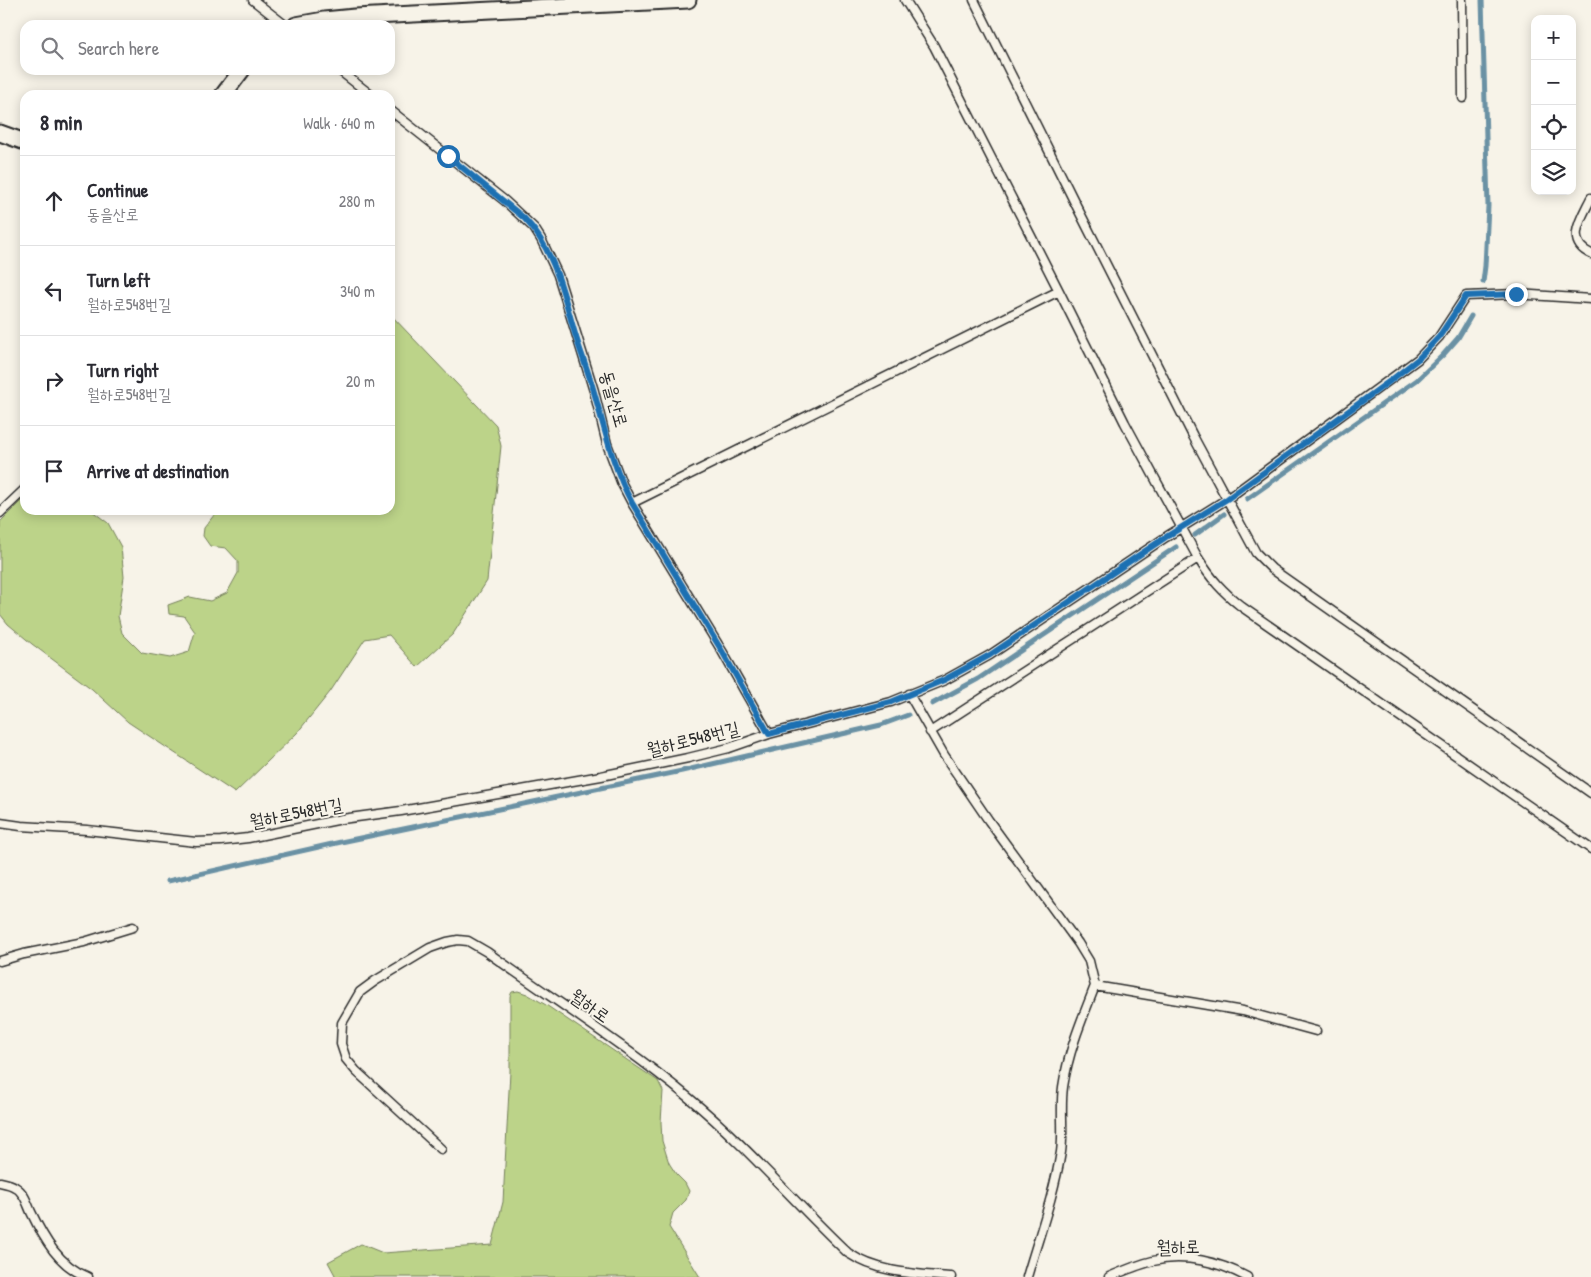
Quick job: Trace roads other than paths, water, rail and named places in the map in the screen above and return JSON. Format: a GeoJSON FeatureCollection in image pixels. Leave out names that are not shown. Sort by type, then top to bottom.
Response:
{"type":"FeatureCollection","features":[{"type":"Feature","properties":{"kind":"street"},"geometry":{"type":"LineString","coordinates":[[324,20],[462,9],[688,0]]}},
{"type":"Feature","properties":{"kind":"street"},"geometry":{"type":"LineString","coordinates":[[228,90],[238,75]]}},
{"type":"Feature","properties":{"kind":"street"},"geometry":{"type":"LineString","coordinates":[[0,133],[20,140]]}},
{"type":"Feature","properties":{"kind":"lane"},"geometry":{"type":"LineString","coordinates":[[253,0],[278,20]]}},
{"type":"Feature","properties":{"kind":"lane"},"geometry":{"type":"LineString","coordinates":[[905,0],[934,46],[1125,423],[1181,528],[1211,578],[1225,594],[1242,607],[1591,849]]}},
{"type":"Feature","properties":{"kind":"lane"},"geometry":{"type":"LineString","coordinates":[[974,0],[1193,436],[1256,553],[1272,569],[1591,793]]}},
{"type":"Feature","properties":{"kind":"lane"},"geometry":{"type":"LineString","coordinates":[[1462,0],[1463,98]]}},
{"type":"Feature","properties":{"kind":"lane"},"geometry":{"type":"LineString","coordinates":[[345,75],[365,90]]}},
{"type":"Feature","properties":{"kind":"lane","name":"동을산로"},"geometry":{"type":"LineString","coordinates":[[395,114],[505,201],[534,228],[541,239],[558,275],[594,391],[607,444],[622,484],[722,651],[769,734]]}},
{"type":"Feature","properties":{"kind":"lane"},"geometry":{"type":"LineString","coordinates":[[1591,198],[1576,237],[1580,247],[1591,254]]}},
{"type":"Feature","properties":{"kind":"lane"},"geometry":{"type":"LineString","coordinates":[[632,503],[1059,291]]}},
{"type":"Feature","properties":{"kind":"lane","name":"월하로548번길"},"geometry":{"type":"LineString","coordinates":[[0,824],[87,830],[196,842],[221,841],[342,819],[401,812],[601,776],[730,748],[769,734],[891,702],[944,680],[990,655],[1227,499],[1418,359],[1439,337],[1466,296],[1516,294],[1591,299]]}},
{"type":"Feature","properties":{"kind":"lane"},"geometry":{"type":"LineString","coordinates":[[0,513],[20,494]]}},
{"type":"Feature","properties":{"kind":"lane"},"geometry":{"type":"LineString","coordinates":[[930,732],[1198,558]]}},
{"type":"Feature","properties":{"kind":"lane"},"geometry":{"type":"LineString","coordinates":[[909,694],[930,732],[989,821],[1078,942],[1089,961],[1095,986],[1073,1042],[1063,1088],[1063,1138],[1061,1153],[1027,1277]]}},
{"type":"Feature","properties":{"kind":"lane"},"geometry":{"type":"LineString","coordinates":[[0,961],[40,950],[57,949],[84,942],[133,926]]}},
{"type":"Feature","properties":{"kind":"lane","name":"월하로"},"geometry":{"type":"LineString","coordinates":[[441,1148],[356,1071],[346,1059],[341,1044],[342,1023],[360,992],[375,981],[430,948],[458,940],[468,941],[487,952],[623,1046],[689,1098],[739,1143],[840,1246],[853,1256],[898,1272],[950,1277]]}},
{"type":"Feature","properties":{"kind":"lane"},"geometry":{"type":"LineString","coordinates":[[1095,986],[1243,1011],[1316,1031]]}},
{"type":"Feature","properties":{"kind":"lane"},"geometry":{"type":"LineString","coordinates":[[0,1182],[16,1187],[24,1196],[53,1251],[67,1266],[88,1277]]}},
{"type":"Feature","properties":{"kind":"lane","name":"월하로"},"geometry":{"type":"LineString","coordinates":[[1109,1277],[1155,1260],[1176,1259],[1204,1260],[1232,1269],[1247,1277]]}},
{"type":"Feature","properties":{"kind":"waterway"},"geometry":{"type":"LineString","coordinates":[[1482,0],[1488,206],[1483,282]]}},
{"type":"Feature","properties":{"kind":"waterway"},"geometry":{"type":"LineString","coordinates":[[1247,499],[1417,380],[1458,338],[1471,316]]}},
{"type":"Feature","properties":{"kind":"waterway"},"geometry":{"type":"LineString","coordinates":[[1195,535],[1224,514]]}},
{"type":"Feature","properties":{"kind":"waterway"},"geometry":{"type":"LineString","coordinates":[[932,704],[978,679],[1176,547]]}},
{"type":"Feature","properties":{"kind":"waterway"},"geometry":{"type":"LineString","coordinates":[[168,881],[341,842],[682,771],[881,725],[908,715]]}}]}
